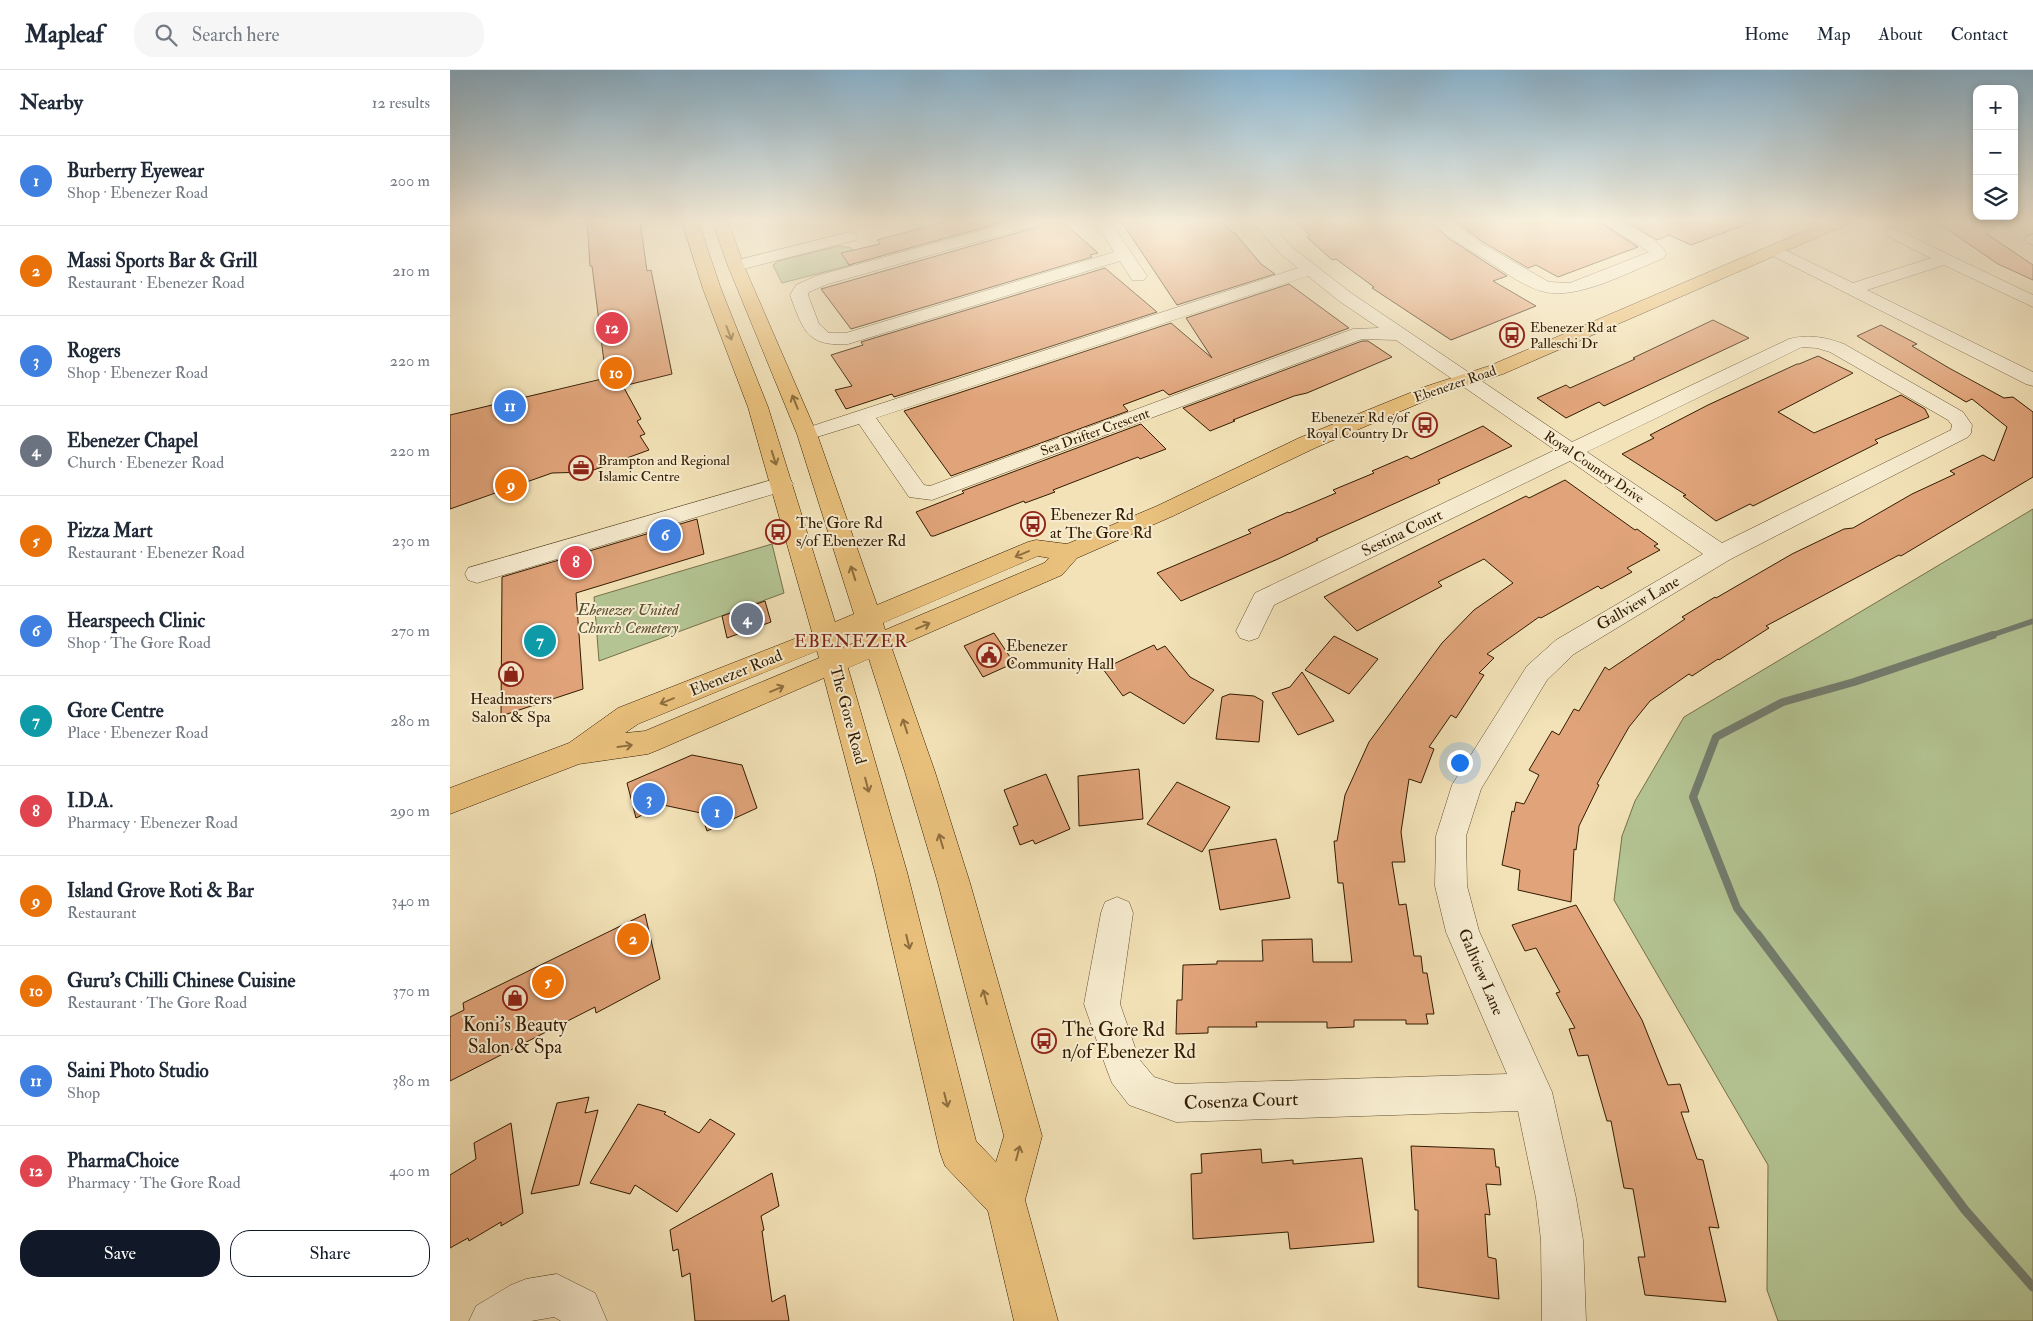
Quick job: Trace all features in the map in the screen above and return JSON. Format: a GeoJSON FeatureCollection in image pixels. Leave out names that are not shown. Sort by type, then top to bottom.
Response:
{"type":"FeatureCollection","features":[{"type":"Feature","properties":{"kind":"main road","name":"The Gore Road"},"geometry":{"type":"LineString","coordinates":[[709,279],[758,407],[830,650],[890,872],[959,1152],[1005,1200],[1036,1321]]}},
{"type":"Feature","properties":{"kind":"main road"},"geometry":{"type":"LineString","coordinates":[[742,279],[808,434],[920,772],[954,883],[1023,1136],[1005,1200]]}},
{"type":"Feature","properties":{"kind":"main road","name":"Ebenezer Road"},"geometry":{"type":"LineString","coordinates":[[830,650],[878,645],[1053,569],[1069,552],[1165,511],[1307,443],[1434,390],[1496,370],[1708,279]]}},
{"type":"Feature","properties":{"kind":"main road","name":"Ebenezer Road"},"geometry":{"type":"LineString","coordinates":[[450,801],[577,752],[648,742],[830,650],[869,619],[1036,548],[1069,552]]}},
{"type":"Feature","properties":{"kind":"street"},"geometry":{"type":"LineString","coordinates":[[823,279],[802,289],[798,296],[815,333],[822,338],[833,340],[848,338],[1042,279]]}},
{"type":"Feature","properties":{"kind":"street"},"geometry":{"type":"LineString","coordinates":[[808,434],[1280,279]]}},
{"type":"Feature","properties":{"kind":"street","name":"Royal Country Drive"},"geometry":{"type":"LineString","coordinates":[[1322,279],[1400,335],[1721,554]]}},
{"type":"Feature","properties":{"kind":"street"},"geometry":{"type":"LineString","coordinates":[[1530,279],[1545,287],[1558,289],[1572,288],[1594,279]]}},
{"type":"Feature","properties":{"kind":"street"},"geometry":{"type":"LineString","coordinates":[[1832,279],[2033,380]]}},
{"type":"Feature","properties":{"kind":"street"},"geometry":{"type":"LineString","coordinates":[[1854,290],[1885,279]]}},
{"type":"Feature","properties":{"kind":"street"},"geometry":{"type":"LineString","coordinates":[[1987,279],[2033,302]]}},
{"type":"Feature","properties":{"kind":"street"},"geometry":{"type":"LineString","coordinates":[[1360,334],[1371,315]]}},
{"type":"Feature","properties":{"kind":"street","name":"Sea Drifter Crescent"},"geometry":{"type":"LineString","coordinates":[[864,416],[917,492],[932,493],[1360,334],[1400,335]]}},
{"type":"Feature","properties":{"kind":"street","name":"Gallview Lane"},"geometry":{"type":"LineString","coordinates":[[1564,1321],[1562,1240],[1556,1198],[1533,1092],[1463,932],[1456,908],[1450,860],[1451,836],[1467,785],[1537,673],[1565,647],[1721,554],[1961,433],[1962,425],[1956,416],[1837,348],[1820,342],[1804,341],[1572,452]]}},
{"type":"Feature","properties":{"kind":"street","name":"Sestina Court"},"geometry":{"type":"LineString","coordinates":[[1249,631],[1264,599],[1572,452]]}},
{"type":"Feature","properties":{"kind":"street"},"geometry":{"type":"LineString","coordinates":[[478,574],[782,484]]}},
{"type":"Feature","properties":{"kind":"street","name":"Cosenza Court"},"geometry":{"type":"LineString","coordinates":[[1117,913],[1102,1004],[1126,1070],[1142,1092],[1176,1103],[1533,1092]]}},
{"type":"Feature","properties":{"kind":"street"},"geometry":{"type":"LineString","coordinates":[[491,1321],[526,1300],[557,1295],[580,1308],[585,1321]]}},
{"type":"Feature","properties":{"kind":"green space"},"geometry":{"type":"Polygon","coordinates":[[[780,279],[796,279],[782,283],[780,279]]]}},
{"type":"Feature","properties":{"kind":"green space"},"geometry":{"type":"Polygon","coordinates":[[[2033,509],[2033,1321],[1778,1321],[1767,1290],[1768,1165],[1614,900],[1622,836],[1635,801],[1684,717],[2033,509]]]}},
{"type":"Feature","properties":{"kind":"green space","name":"Ebenezer United Church Cemetery"},"geometry":{"type":"Polygon","coordinates":[[[772,544],[784,593],[599,661],[594,597],[772,544]]]}},
{"type":"Feature","properties":{"kind":"building"},"geometry":{"type":"Polygon","coordinates":[[[594,279],[653,279],[672,374],[623,386],[641,419],[637,421],[645,434],[640,436],[649,450],[588,472],[552,473],[450,509],[450,415],[606,378],[594,279]]]}},
{"type":"Feature","properties":{"kind":"building"},"geometry":{"type":"Polygon","coordinates":[[[855,279],[1017,279],[851,329],[821,289],[855,279]]]}},
{"type":"Feature","properties":{"kind":"building"},"geometry":{"type":"Polygon","coordinates":[[[1067,279],[1118,279],[1157,312],[894,397],[892,394],[846,409],[835,390],[852,386],[831,355],[863,345],[861,342],[1067,279]]]}},
{"type":"Feature","properties":{"kind":"building"},"geometry":{"type":"Polygon","coordinates":[[[1160,279],[1258,279],[1177,305],[1160,279]]]}},
{"type":"Feature","properties":{"kind":"building"},"geometry":{"type":"Polygon","coordinates":[[[1364,279],[1498,279],[1493,281],[1536,306],[1451,340],[1372,288],[1374,287],[1364,279]]]}},
{"type":"Feature","properties":{"kind":"building"},"geometry":{"type":"Polygon","coordinates":[[[1289,284],[1349,328],[1169,395],[1163,390],[1123,405],[1128,411],[951,476],[904,411],[1171,323],[1212,358],[1186,318],[1289,284]]]}},
{"type":"Feature","properties":{"kind":"building"},"geometry":{"type":"Polygon","coordinates":[[[1713,320],[1749,338],[1604,406],[1599,402],[1566,418],[1537,398],[1566,385],[1570,388],[1635,359],[1633,358],[1713,320]]]}},
{"type":"Feature","properties":{"kind":"building"},"geometry":{"type":"Polygon","coordinates":[[[1881,325],[1917,344],[1912,346],[1949,368],[2004,398],[2013,397],[2033,412],[2033,477],[1901,556],[1899,555],[1766,626],[1769,628],[1692,676],[1689,674],[1650,701],[1629,727],[1617,748],[1597,784],[1599,785],[1579,826],[1576,850],[1574,849],[1571,902],[1518,890],[1520,870],[1502,865],[1512,811],[1514,812],[1516,802],[1524,804],[1539,775],[1529,770],[1552,731],[1559,735],[1574,709],[1579,711],[1605,667],[1609,670],[1685,619],[1682,617],[1792,554],[1844,529],[1853,528],[1912,494],[1955,474],[1950,471],[1983,455],[1994,461],[2007,427],[1972,399],[1966,402],[1857,336],[1881,325]]]}},
{"type":"Feature","properties":{"kind":"building"},"geometry":{"type":"Polygon","coordinates":[[[1362,341],[1368,341],[1392,357],[1307,393],[1294,396],[1233,420],[1235,421],[1210,431],[1183,408],[1362,341]]]}},
{"type":"Feature","properties":{"kind":"building"},"geometry":{"type":"Polygon","coordinates":[[[1818,356],[1853,373],[1778,412],[1814,433],[1901,395],[1925,409],[1929,417],[1875,440],[1878,443],[1753,506],[1750,504],[1716,521],[1683,496],[1686,495],[1622,454],[1654,438],[1650,435],[1708,405],[1818,356]]]}},
{"type":"Feature","properties":{"kind":"building"},"geometry":{"type":"Polygon","coordinates":[[[1141,424],[1166,449],[1140,459],[1138,457],[1053,490],[1055,492],[1025,503],[1024,501],[934,536],[931,536],[916,512],[964,493],[962,491],[1141,424]]]}},
{"type":"Feature","properties":{"kind":"building"},"geometry":{"type":"Polygon","coordinates":[[[1483,426],[1512,446],[1438,480],[1440,483],[1316,539],[1318,540],[1278,559],[1181,601],[1157,573],[1251,533],[1248,530],[1288,512],[1336,493],[1333,490],[1374,473],[1372,471],[1407,456],[1411,459],[1483,426]]]}},
{"type":"Feature","properties":{"kind":"building"},"geometry":{"type":"Polygon","coordinates":[[[1565,480],[1635,530],[1637,529],[1658,544],[1654,546],[1660,550],[1627,568],[1632,572],[1601,589],[1598,586],[1541,618],[1539,617],[1487,654],[1494,658],[1479,673],[1484,675],[1456,718],[1451,715],[1429,747],[1434,749],[1421,783],[1409,779],[1401,832],[1405,862],[1392,862],[1399,905],[1406,904],[1414,956],[1421,956],[1423,973],[1427,973],[1434,1014],[1426,1014],[1428,1024],[1406,1024],[1406,1020],[1354,1020],[1354,1027],[1327,1028],[1327,1022],[1256,1022],[1257,1027],[1208,1027],[1208,1033],[1176,1034],[1177,1000],[1182,1000],[1183,965],[1217,964],[1217,961],[1263,961],[1262,940],[1312,939],[1313,962],[1352,962],[1343,883],[1338,883],[1334,841],[1337,841],[1345,795],[1369,742],[1442,643],[1474,610],[1513,583],[1484,559],[1438,582],[1442,586],[1357,631],[1324,597],[1526,496],[1529,498],[1565,480]]]}},
{"type":"Feature","properties":{"kind":"building"},"geometry":{"type":"Polygon","coordinates":[[[697,519],[704,554],[576,593],[583,689],[501,716],[502,577],[697,519]]]}},
{"type":"Feature","properties":{"kind":"building"},"geometry":{"type":"Polygon","coordinates":[[[765,601],[771,622],[727,638],[722,616],[765,601]]]}},
{"type":"Feature","properties":{"kind":"building","name":"Ebenezer Community Hall"},"geometry":{"type":"Polygon","coordinates":[[[994,633],[1014,663],[983,677],[964,646],[994,633]]]}},
{"type":"Feature","properties":{"kind":"building"},"geometry":{"type":"Polygon","coordinates":[[[1334,636],[1378,659],[1349,694],[1305,670],[1334,636]]]}},
{"type":"Feature","properties":{"kind":"building"},"geometry":{"type":"Polygon","coordinates":[[[1154,645],[1157,650],[1165,646],[1190,677],[1214,690],[1184,724],[1130,692],[1123,696],[1103,669],[1154,645]]]}},
{"type":"Feature","properties":{"kind":"building"},"geometry":{"type":"Polygon","coordinates":[[[1302,672],[1334,721],[1298,735],[1272,693],[1290,687],[1302,672]]]}},
{"type":"Feature","properties":{"kind":"building"},"geometry":{"type":"Polygon","coordinates":[[[1230,694],[1254,696],[1263,701],[1259,742],[1216,739],[1222,697],[1230,694]]]}},
{"type":"Feature","properties":{"kind":"building"},"geometry":{"type":"Polygon","coordinates":[[[692,755],[742,765],[757,808],[707,831],[701,813],[663,805],[636,818],[627,783],[692,755]]]}},
{"type":"Feature","properties":{"kind":"building"},"geometry":{"type":"Polygon","coordinates":[[[1139,769],[1143,819],[1079,826],[1078,776],[1139,769]]]}},
{"type":"Feature","properties":{"kind":"building"},"geometry":{"type":"Polygon","coordinates":[[[1046,774],[1070,829],[1035,844],[1033,840],[1020,845],[1013,827],[1018,825],[1004,790],[1046,774]]]}},
{"type":"Feature","properties":{"kind":"building"},"geometry":{"type":"Polygon","coordinates":[[[1177,782],[1230,807],[1202,852],[1147,824],[1177,782]]]}},
{"type":"Feature","properties":{"kind":"building"},"geometry":{"type":"Polygon","coordinates":[[[1276,839],[1290,898],[1220,910],[1209,850],[1276,839]]]}},
{"type":"Feature","properties":{"kind":"building"},"geometry":{"type":"Polygon","coordinates":[[[1576,905],[1642,1020],[1668,1085],[1680,1084],[1689,1112],[1681,1112],[1697,1159],[1703,1160],[1719,1228],[1709,1227],[1726,1302],[1645,1295],[1638,1257],[1645,1257],[1633,1189],[1624,1188],[1611,1121],[1607,1121],[1588,1055],[1578,1056],[1569,1029],[1575,1028],[1556,993],[1560,992],[1536,948],[1525,951],[1512,925],[1576,905]]]}},
{"type":"Feature","properties":{"kind":"building"},"geometry":{"type":"Polygon","coordinates":[[[645,914],[660,979],[596,1013],[595,1007],[450,1081],[450,1017],[464,1010],[463,1003],[645,914]]]}},
{"type":"Feature","properties":{"kind":"building"},"geometry":{"type":"Polygon","coordinates":[[[589,1097],[585,1113],[598,1110],[579,1185],[531,1194],[557,1103],[589,1097]]]}},
{"type":"Feature","properties":{"kind":"building"},"geometry":{"type":"Polygon","coordinates":[[[638,1104],[666,1112],[664,1114],[699,1133],[710,1119],[735,1134],[677,1212],[635,1185],[630,1194],[590,1183],[638,1104]]]}},
{"type":"Feature","properties":{"kind":"building"},"geometry":{"type":"Polygon","coordinates":[[[511,1123],[523,1213],[501,1226],[501,1222],[469,1241],[468,1238],[450,1248],[450,1175],[476,1159],[474,1143],[511,1123]]]}},
{"type":"Feature","properties":{"kind":"building"},"geometry":{"type":"Polygon","coordinates":[[[1411,1146],[1494,1149],[1501,1185],[1486,1184],[1490,1215],[1485,1214],[1488,1257],[1496,1259],[1499,1299],[1418,1287],[1418,1210],[1415,1210],[1411,1146]]]}},
{"type":"Feature","properties":{"kind":"building"},"geometry":{"type":"Polygon","coordinates":[[[1261,1149],[1262,1163],[1293,1160],[1293,1164],[1362,1158],[1374,1242],[1290,1249],[1288,1232],[1193,1239],[1191,1174],[1202,1173],[1201,1154],[1261,1149]]]}},
{"type":"Feature","properties":{"kind":"building"},"geometry":{"type":"Polygon","coordinates":[[[772,1173],[779,1206],[761,1216],[764,1230],[762,1231],[772,1302],[785,1295],[789,1321],[695,1321],[690,1273],[682,1277],[678,1249],[673,1251],[670,1230],[772,1173]]]}},
{"type":"Feature","properties":{"kind":"waterway"},"geometry":{"type":"LineString","coordinates":[[1989,636],[2033,621]]}},
{"type":"Feature","properties":{"kind":"waterway"},"geometry":{"type":"LineString","coordinates":[[1758,936],[1737,908],[1693,797],[1716,737],[1783,702],[1854,682],[1993,635]]}},
{"type":"Feature","properties":{"kind":"waterway"},"geometry":{"type":"LineString","coordinates":[[1757,934],[1965,1210],[2033,1287]]}},
{"type":"Feature","properties":{"kind":"place","name":"PharmaChoice"},"geometry":{"type":"Point","coordinates":[612,328]}},
{"type":"Feature","properties":{"kind":"place","name":"Ebenezer Rd at Palleschi Dr"},"geometry":{"type":"Point","coordinates":[1512,335]}},
{"type":"Feature","properties":{"kind":"place","name":"Guru's Chilli Chinese Cuisine"},"geometry":{"type":"Point","coordinates":[616,373]}},
{"type":"Feature","properties":{"kind":"place","name":"Saini Photo Studio"},"geometry":{"type":"Point","coordinates":[510,406]}},
{"type":"Feature","properties":{"kind":"place","name":"Ebenezer Rd e/of Royal Country Dr"},"geometry":{"type":"Point","coordinates":[1425,425]}},
{"type":"Feature","properties":{"kind":"place","name":"Brampton and Regional Islamic Centre"},"geometry":{"type":"Point","coordinates":[581,468]}},
{"type":"Feature","properties":{"kind":"place","name":"Island Grove Roti & Bar"},"geometry":{"type":"Point","coordinates":[511,485]}},
{"type":"Feature","properties":{"kind":"place","name":"Ebenezer Rd at The Gore Rd"},"geometry":{"type":"Point","coordinates":[1033,524]}},
{"type":"Feature","properties":{"kind":"place","name":"The Gore Rd s/of Ebenezer Rd"},"geometry":{"type":"Point","coordinates":[778,532]}},
{"type":"Feature","properties":{"kind":"place","name":"Hearspeech Clinic"},"geometry":{"type":"Point","coordinates":[665,535]}},
{"type":"Feature","properties":{"kind":"place","name":"I.D.A."},"geometry":{"type":"Point","coordinates":[576,562]}},
{"type":"Feature","properties":{"kind":"place","name":"Ebenezer Chapel"},"geometry":{"type":"Point","coordinates":[747,619]}},
{"type":"Feature","properties":{"kind":"place","name":"Gore Centre"},"geometry":{"type":"Point","coordinates":[540,641]}},
{"type":"Feature","properties":{"kind":"place","name":"Ebenezer Community Hall"},"geometry":{"type":"Point","coordinates":[989,655]}},
{"type":"Feature","properties":{"kind":"place","name":"Headmasters Salon & Spa"},"geometry":{"type":"Point","coordinates":[511,674]}},
{"type":"Feature","properties":{"kind":"place","name":"Rogers"},"geometry":{"type":"Point","coordinates":[649,799]}},
{"type":"Feature","properties":{"kind":"place","name":"Burberry Eyewear"},"geometry":{"type":"Point","coordinates":[717,812]}},
{"type":"Feature","properties":{"kind":"place","name":"Massi Sports Bar & Grill"},"geometry":{"type":"Point","coordinates":[633,939]}},
{"type":"Feature","properties":{"kind":"place","name":"Pizza Mart"},"geometry":{"type":"Point","coordinates":[548,982]}},
{"type":"Feature","properties":{"kind":"place","name":"Koni's Beauty Salon & Spa"},"geometry":{"type":"Point","coordinates":[515,998]}},
{"type":"Feature","properties":{"kind":"place","name":"The Gore Rd n/of Ebenezer Rd"},"geometry":{"type":"Point","coordinates":[1044,1041]}},
{"type":"Feature","properties":{"kind":"district","name":"EBENEZER"},"geometry":{"type":"Point","coordinates":[851,641]}}]}
